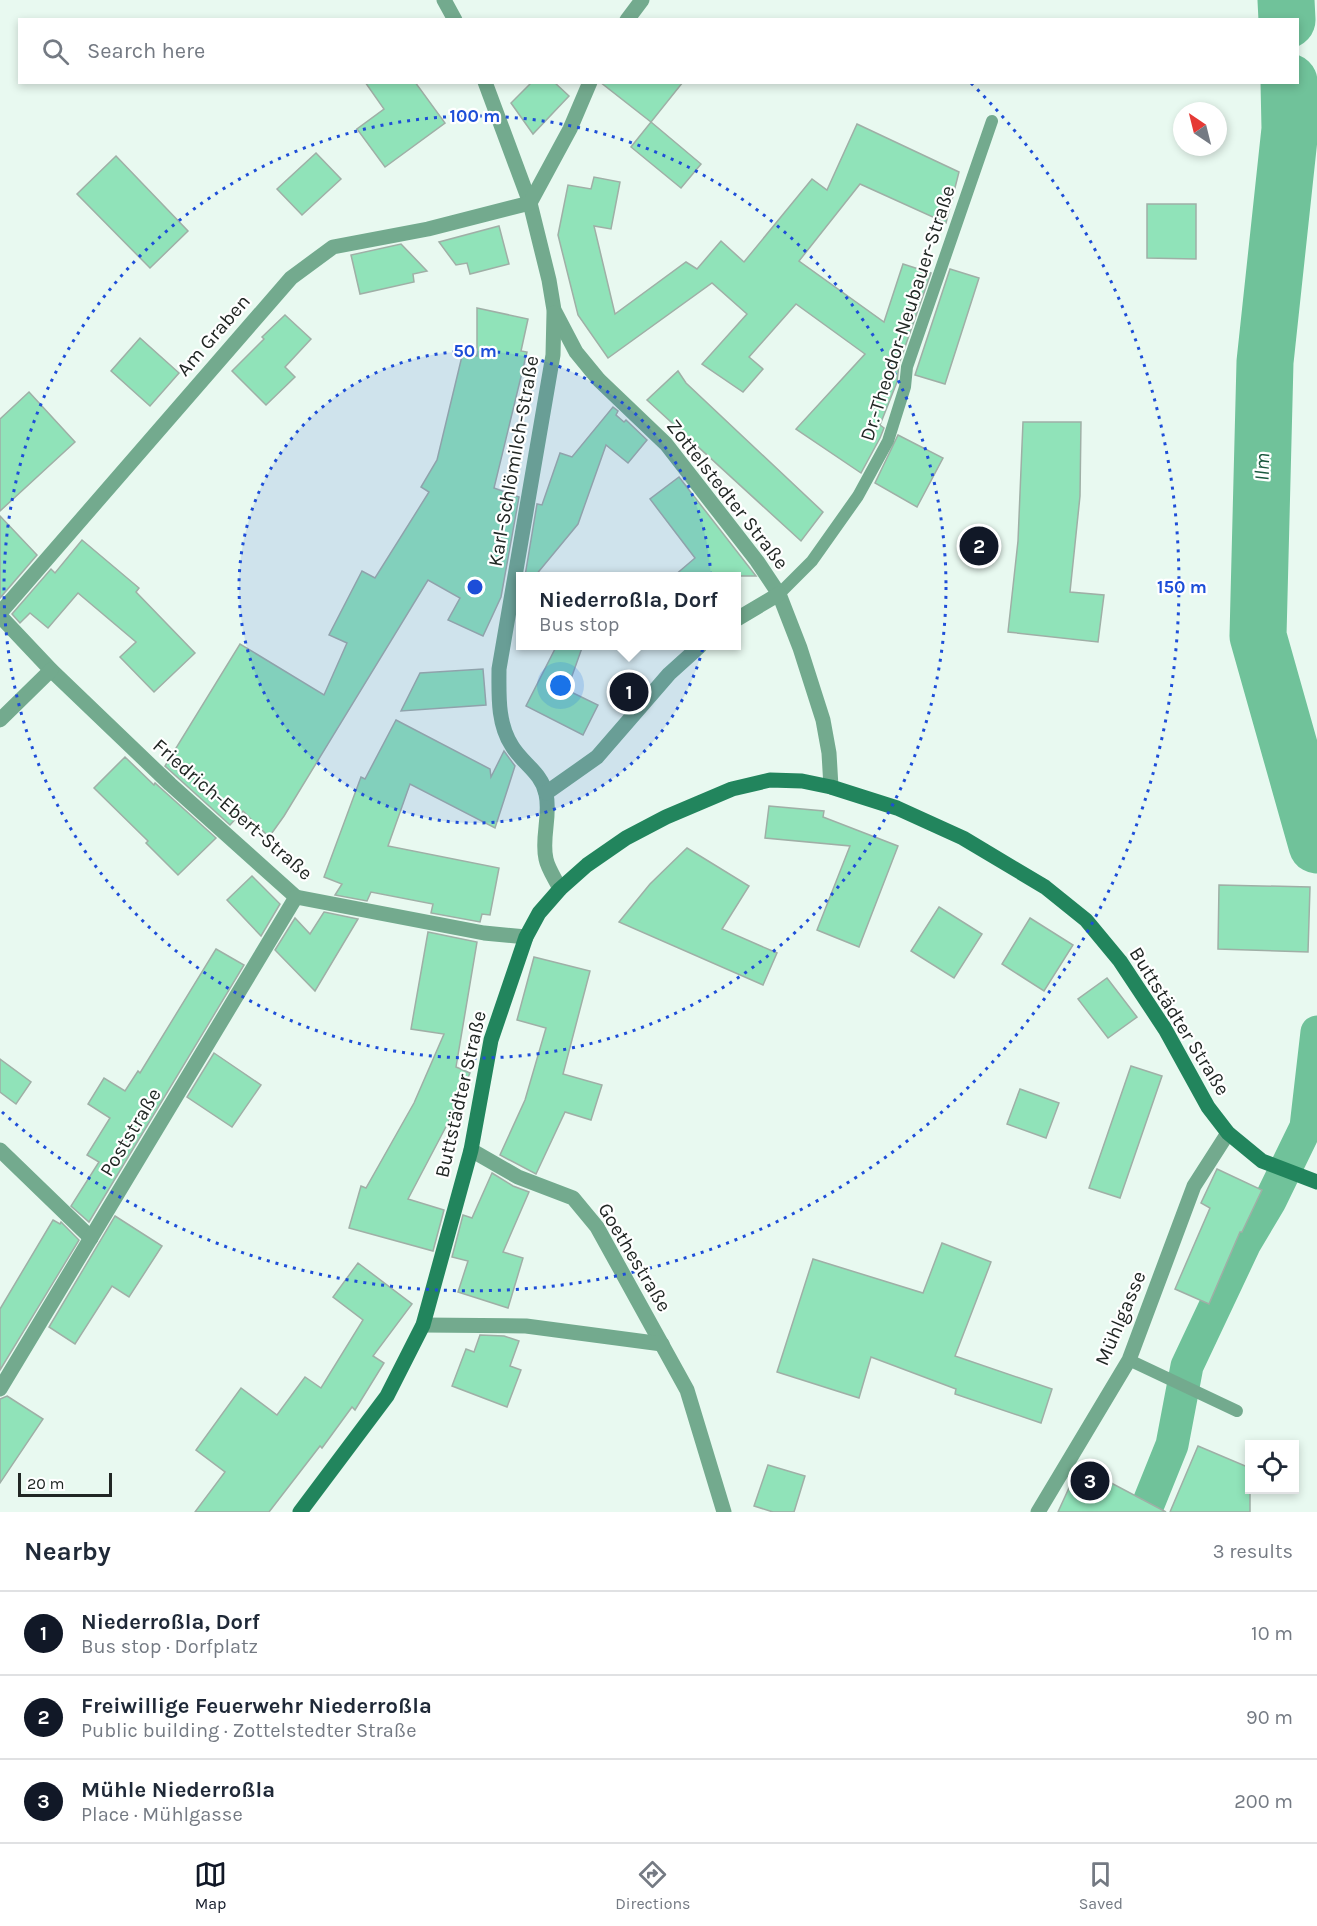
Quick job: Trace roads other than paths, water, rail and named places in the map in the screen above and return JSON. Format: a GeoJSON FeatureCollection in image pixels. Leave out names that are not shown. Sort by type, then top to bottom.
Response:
{"type":"FeatureCollection","features":[{"type":"Feature","properties":{"kind":"main road","name":"Buttstädter Straße"},"geometry":{"type":"LineString","coordinates":[[300,1512],[387,1396],[423,1325],[471,1150],[491,1040],[526,938],[539,913],[560,889],[587,865],[626,838],[675,813],[732,789],[770,780],[802,781],[831,787],[897,808],[963,838],[1045,887],[1086,920],[1120,961],[1165,1029],[1208,1107],[1228,1134],[1262,1161],[1317,1182]]}},
{"type":"Feature","properties":{"kind":"street"},"geometry":{"type":"LineString","coordinates":[[444,0],[454,18]]}},
{"type":"Feature","properties":{"kind":"street"},"geometry":{"type":"LineString","coordinates":[[628,18],[642,0]]}},
{"type":"Feature","properties":{"kind":"street","name":"Zottelstedter Straße"},"geometry":{"type":"LineString","coordinates":[[486,84],[530,203],[554,310],[576,352],[599,380],[666,444],[757,561],[779,594],[824,720],[831,787]]}},
{"type":"Feature","properties":{"kind":"street"},"geometry":{"type":"LineString","coordinates":[[530,203],[570,129],[589,84]]}},
{"type":"Feature","properties":{"kind":"street","name":"Am Graben"},"geometry":{"type":"LineString","coordinates":[[0,614],[291,278],[333,247],[428,229],[530,203]]}},
{"type":"Feature","properties":{"kind":"street","name":"Karl-Schlömilch-Straße"},"geometry":{"type":"LineString","coordinates":[[554,310],[553,355],[499,669],[498,703],[503,725],[512,746],[536,772],[546,793],[547,818],[544,840],[546,860],[560,889]]}},
{"type":"Feature","properties":{"kind":"street"},"geometry":{"type":"LineString","coordinates":[[741,617],[779,594]]}},
{"type":"Feature","properties":{"kind":"street","name":"Friedrich-Ebert-Straße"},"geometry":{"type":"LineString","coordinates":[[0,614],[51,670],[170,784],[296,897],[484,933],[526,938]]}},
{"type":"Feature","properties":{"kind":"street"},"geometry":{"type":"LineString","coordinates":[[546,793],[597,757],[669,674],[695,650]]}},
{"type":"Feature","properties":{"kind":"street"},"geometry":{"type":"LineString","coordinates":[[0,720],[51,670]]}},
{"type":"Feature","properties":{"kind":"street","name":"Poststraße"},"geometry":{"type":"LineString","coordinates":[[0,1389],[296,897]]}},
{"type":"Feature","properties":{"kind":"street","name":"Mühlgasse"},"geometry":{"type":"LineString","coordinates":[[1038,1512],[1129,1360],[1194,1186],[1228,1134]]}},
{"type":"Feature","properties":{"kind":"street"},"geometry":{"type":"LineString","coordinates":[[0,1150],[91,1238]]}},
{"type":"Feature","properties":{"kind":"street","name":"Goethestraße"},"geometry":{"type":"LineString","coordinates":[[471,1150],[518,1176],[573,1198],[597,1227],[687,1390],[724,1512]]}},
{"type":"Feature","properties":{"kind":"street","name":"Goethestraße"},"geometry":{"type":"LineString","coordinates":[[423,1325],[526,1326],[663,1344]]}},
{"type":"Feature","properties":{"kind":"lane","name":"Dr.-Theodor-Neubauer-Straße"},"geometry":{"type":"LineString","coordinates":[[779,594],[812,561],[858,496],[888,441],[905,387],[907,367],[992,121]]}},
{"type":"Feature","properties":{"kind":"lane"},"geometry":{"type":"LineString","coordinates":[[1129,1360],[1237,1411]]}},
{"type":"Feature","properties":{"kind":"waterway","name":"Ilm"},"geometry":{"type":"LineString","coordinates":[[1286,0],[1287,18]]}},
{"type":"Feature","properties":{"kind":"waterway","name":"Ilm"},"geometry":{"type":"LineString","coordinates":[[1289,84],[1290,129],[1265,362],[1258,636],[1317,845]]}},
{"type":"Feature","properties":{"kind":"waterway"},"geometry":{"type":"LineString","coordinates":[[1145,1512],[1172,1445],[1187,1366],[1245,1243],[1270,1201],[1306,1127],[1317,1032]]}},
{"type":"Feature","properties":{"kind":"place","name":"Freiwillige Feuerwehr Niederroßla"},"geometry":{"type":"Point","coordinates":[979,546]}},
{"type":"Feature","properties":{"kind":"place","name":"Niederroßla, Dorf"},"geometry":{"type":"Point","coordinates":[629,692]}},
{"type":"Feature","properties":{"kind":"place","name":"Mühle Niederroßla"},"geometry":{"type":"Point","coordinates":[1090,1481]}}]}
